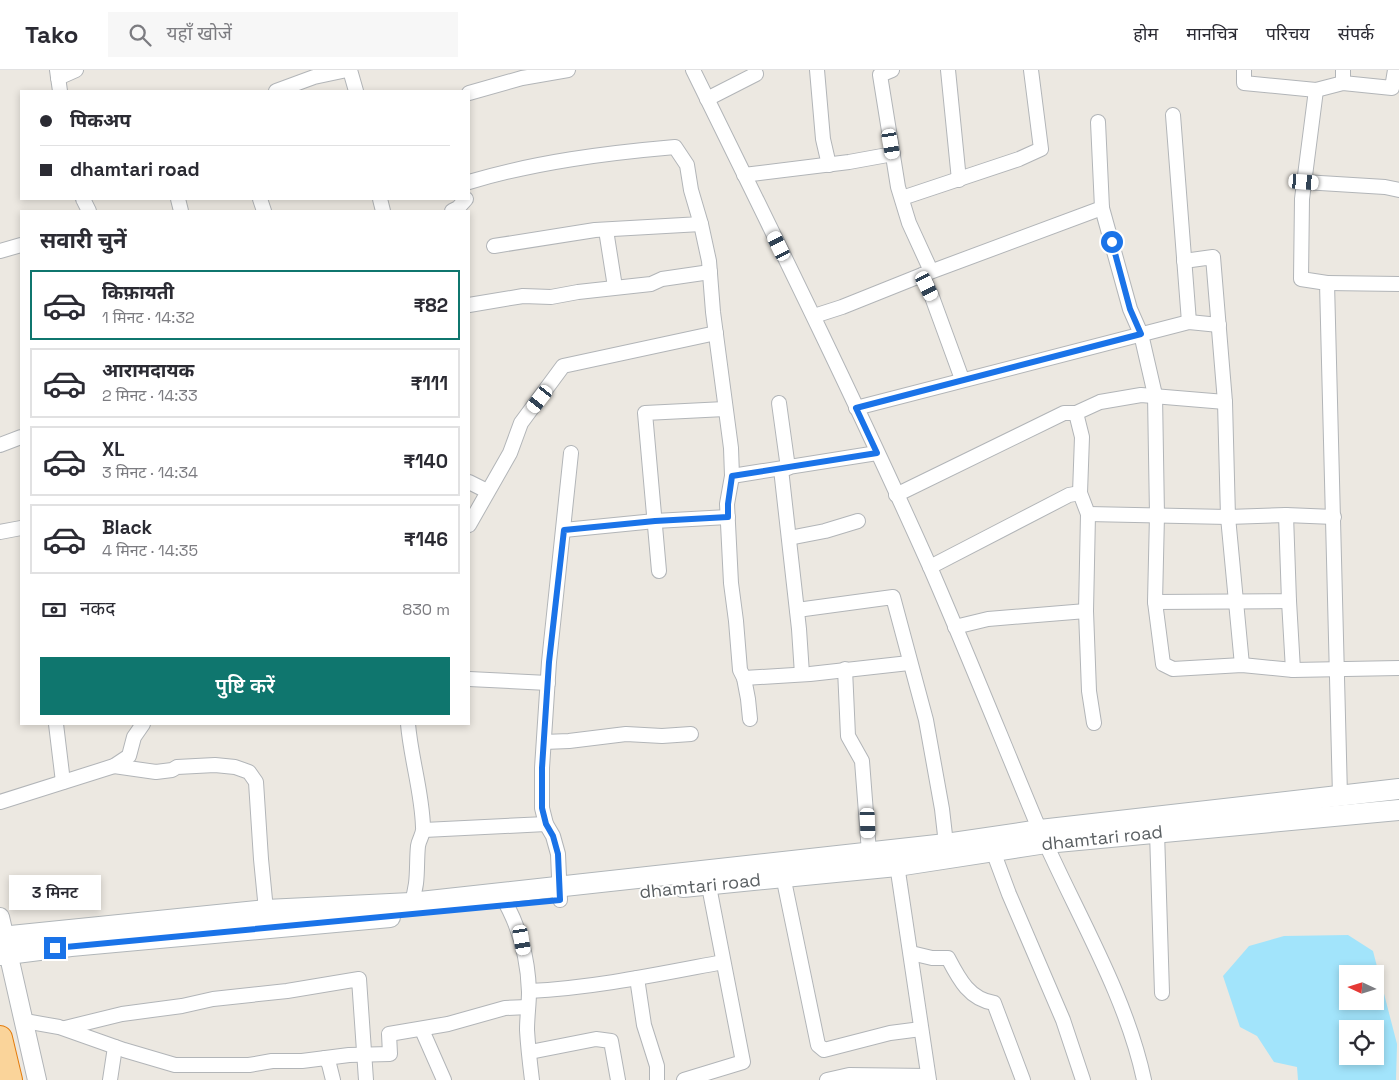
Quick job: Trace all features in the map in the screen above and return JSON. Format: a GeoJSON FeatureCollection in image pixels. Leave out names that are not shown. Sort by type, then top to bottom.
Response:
{"type":"FeatureCollection","features":[{"type":"Feature","properties":{"kind":"highway"},"geometry":{"type":"LineString","coordinates":[[0,1038],[10,1080]]}},
{"type":"Feature","properties":{"kind":"main road"},"geometry":{"type":"LineString","coordinates":[[3,946],[81,946],[782,870],[869,852],[895,858],[946,844],[1043,836],[1340,796],[1398,793]]}},
{"type":"Feature","properties":{"kind":"main road","name":"dhamtari road"},"geometry":{"type":"LineString","coordinates":[[782,870],[895,858],[993,851],[1043,836],[1157,832],[1399,810]]}},
{"type":"Feature","properties":{"kind":"main road"},"geometry":{"type":"LineString","coordinates":[[3,946],[266,910],[504,900]]}},
{"type":"Feature","properties":{"kind":"street"},"geometry":{"type":"LineString","coordinates":[[59,80],[76,70]]}},
{"type":"Feature","properties":{"kind":"street"},"geometry":{"type":"LineString","coordinates":[[279,90],[314,77],[349,70],[356,90]]}},
{"type":"Feature","properties":{"kind":"street"},"geometry":{"type":"LineString","coordinates":[[470,94],[514,75],[568,70]]}},
{"type":"Feature","properties":{"kind":"street"},"geometry":{"type":"LineString","coordinates":[[693,70],[814,316],[930,567],[1043,836],[1121,1007],[1140,1061],[1144,1080]]}},
{"type":"Feature","properties":{"kind":"street"},"geometry":{"type":"LineString","coordinates":[[817,70],[823,140],[829,164]]}},
{"type":"Feature","properties":{"kind":"street"},"geometry":{"type":"LineString","coordinates":[[892,70],[880,75],[902,198],[962,379]]}},
{"type":"Feature","properties":{"kind":"street"},"geometry":{"type":"LineString","coordinates":[[948,70],[959,180]]}},
{"type":"Feature","properties":{"kind":"street"},"geometry":{"type":"LineString","coordinates":[[902,198],[959,180],[1042,149],[1031,70]]}},
{"type":"Feature","properties":{"kind":"street"},"geometry":{"type":"LineString","coordinates":[[1244,70],[1244,83],[1316,90],[1343,76],[1392,88],[1395,70]]}},
{"type":"Feature","properties":{"kind":"street"},"geometry":{"type":"LineString","coordinates":[[707,99],[756,74]]}},
{"type":"Feature","properties":{"kind":"street"},"geometry":{"type":"LineString","coordinates":[[1316,90],[1302,199],[1301,278],[1328,283],[1399,284]]}},
{"type":"Feature","properties":{"kind":"street"},"geometry":{"type":"LineString","coordinates":[[1172,115],[1189,322]]}},
{"type":"Feature","properties":{"kind":"street"},"geometry":{"type":"LineString","coordinates":[[1098,122],[1102,208],[1130,309],[1141,334],[1154,395],[1157,516],[1155,602],[1162,664],[1173,669],[1242,665],[1293,670],[1399,668]]}},
{"type":"Feature","properties":{"kind":"street"},"geometry":{"type":"LineString","coordinates":[[470,182],[500,172],[606,153],[676,147],[687,165],[710,272],[731,448],[732,476],[728,504],[731,583],[736,621],[737,650],[740,670],[744,678],[750,719]]}},
{"type":"Feature","properties":{"kind":"street"},"geometry":{"type":"LineString","coordinates":[[744,175],[893,154]]}},
{"type":"Feature","properties":{"kind":"street"},"geometry":{"type":"LineString","coordinates":[[1304,182],[1386,187],[1399,190]]}},
{"type":"Feature","properties":{"kind":"street"},"geometry":{"type":"LineString","coordinates":[[454,210],[465,200]]}},
{"type":"Feature","properties":{"kind":"street"},"geometry":{"type":"LineString","coordinates":[[814,316],[1102,208]]}},
{"type":"Feature","properties":{"kind":"street"},"geometry":{"type":"LineString","coordinates":[[494,246],[606,230],[701,224]]}},
{"type":"Feature","properties":{"kind":"street"},"geometry":{"type":"LineString","coordinates":[[606,230],[615,287]]}},
{"type":"Feature","properties":{"kind":"street"},"geometry":{"type":"LineString","coordinates":[[0,251],[20,245]]}},
{"type":"Feature","properties":{"kind":"street"},"geometry":{"type":"LineString","coordinates":[[1184,261],[1213,257],[1225,402],[1228,517],[1242,665]]}},
{"type":"Feature","properties":{"kind":"street"},"geometry":{"type":"LineString","coordinates":[[470,304],[523,296],[551,297],[615,287],[651,284],[662,279],[710,272]]}},
{"type":"Feature","properties":{"kind":"street"},"geometry":{"type":"LineString","coordinates":[[1328,283],[1340,796]]}},
{"type":"Feature","properties":{"kind":"street"},"geometry":{"type":"LineString","coordinates":[[856,408],[962,379],[1189,322],[1219,325]]}},
{"type":"Feature","properties":{"kind":"street"},"geometry":{"type":"LineString","coordinates":[[470,523],[510,452],[521,423],[563,366],[716,333]]}},
{"type":"Feature","properties":{"kind":"street"},"geometry":{"type":"LineString","coordinates":[[896,495],[1064,413],[1076,413],[1100,402],[1141,395],[1154,395],[1225,402]]}},
{"type":"Feature","properties":{"kind":"street"},"geometry":{"type":"LineString","coordinates":[[778,403],[785,469],[789,538],[798,610],[802,674]]}},
{"type":"Feature","properties":{"kind":"street"},"geometry":{"type":"LineString","coordinates":[[659,571],[645,413],[725,408]]}},
{"type":"Feature","properties":{"kind":"street"},"geometry":{"type":"LineString","coordinates":[[1076,413],[1082,437],[1080,493],[1088,514],[1086,611],[1089,691],[1094,723]]}},
{"type":"Feature","properties":{"kind":"street"},"geometry":{"type":"LineString","coordinates":[[0,445],[20,437]]}},
{"type":"Feature","properties":{"kind":"street"},"geometry":{"type":"LineString","coordinates":[[559,894],[558,854],[542,808],[548,683],[571,452]]}},
{"type":"Feature","properties":{"kind":"street"},"geometry":{"type":"LineString","coordinates":[[732,476],[877,453]]}},
{"type":"Feature","properties":{"kind":"street"},"geometry":{"type":"LineString","coordinates":[[470,482],[487,491]]}},
{"type":"Feature","properties":{"kind":"street"},"geometry":{"type":"LineString","coordinates":[[930,567],[1069,495],[1080,493]]}},
{"type":"Feature","properties":{"kind":"street"},"geometry":{"type":"LineString","coordinates":[[1088,514],[1334,517]]}},
{"type":"Feature","properties":{"kind":"street"},"geometry":{"type":"LineString","coordinates":[[1286,515],[1293,670]]}},
{"type":"Feature","properties":{"kind":"street"},"geometry":{"type":"LineString","coordinates":[[564,530],[655,521],[728,517]]}},
{"type":"Feature","properties":{"kind":"street"},"geometry":{"type":"LineString","coordinates":[[789,538],[825,531],[858,521]]}},
{"type":"Feature","properties":{"kind":"street"},"geometry":{"type":"LineString","coordinates":[[0,532],[20,528]]}},
{"type":"Feature","properties":{"kind":"street"},"geometry":{"type":"LineString","coordinates":[[798,610],[893,597],[909,663],[926,720],[946,844]]}},
{"type":"Feature","properties":{"kind":"street"},"geometry":{"type":"LineString","coordinates":[[1155,602],[1289,601]]}},
{"type":"Feature","properties":{"kind":"street"},"geometry":{"type":"LineString","coordinates":[[955,627],[988,619],[1086,611]]}},
{"type":"Feature","properties":{"kind":"street"},"geometry":{"type":"LineString","coordinates":[[744,678],[909,663]]}},
{"type":"Feature","properties":{"kind":"street"},"geometry":{"type":"LineString","coordinates":[[845,669],[848,736],[862,761],[869,852]]}},
{"type":"Feature","properties":{"kind":"street"},"geometry":{"type":"LineString","coordinates":[[470,679],[548,683]]}},
{"type":"Feature","properties":{"kind":"street"},"geometry":{"type":"LineString","coordinates":[[56,725],[63,782]]}},
{"type":"Feature","properties":{"kind":"street"},"geometry":{"type":"LineString","coordinates":[[0,802],[114,766],[129,756],[134,737],[142,725]]}},
{"type":"Feature","properties":{"kind":"street"},"geometry":{"type":"LineString","coordinates":[[408,725],[410,743],[418,777],[424,830],[418,844],[416,892],[411,903]]}},
{"type":"Feature","properties":{"kind":"street"},"geometry":{"type":"LineString","coordinates":[[544,742],[626,734],[662,736],[691,734]]}},
{"type":"Feature","properties":{"kind":"street"},"geometry":{"type":"LineString","coordinates":[[114,766],[156,772],[172,770],[178,767],[215,765],[235,766],[249,772],[256,782],[260,859],[266,910]]}},
{"type":"Feature","properties":{"kind":"street"},"geometry":{"type":"LineString","coordinates":[[424,830],[546,824]]}},
{"type":"Feature","properties":{"kind":"street"},"geometry":{"type":"LineString","coordinates":[[1157,832],[1162,993]]}},
{"type":"Feature","properties":{"kind":"street"},"geometry":{"type":"LineString","coordinates":[[993,851],[1009,894],[1063,1020],[1083,1080]]}},
{"type":"Feature","properties":{"kind":"street"},"geometry":{"type":"LineString","coordinates":[[827,1080],[849,1075],[929,1078],[895,858]]}},
{"type":"Feature","properties":{"kind":"street"},"geometry":{"type":"LineString","coordinates":[[782,870],[818,1044],[824,1050],[882,1035],[922,1029]]}},
{"type":"Feature","properties":{"kind":"street"},"geometry":{"type":"LineString","coordinates":[[684,1080],[743,1062],[708,878]]}},
{"type":"Feature","properties":{"kind":"street"},"geometry":{"type":"LineString","coordinates":[[504,900],[514,915],[522,940],[529,992],[527,1031],[532,1080]]}},
{"type":"Feature","properties":{"kind":"street"},"geometry":{"type":"LineString","coordinates":[[0,916],[3,946],[38,1080]]}},
{"type":"Feature","properties":{"kind":"street"},"geometry":{"type":"LineString","coordinates":[[911,953],[932,958],[948,958],[962,983],[982,1001],[994,1003],[1023,1080]]}},
{"type":"Feature","properties":{"kind":"street"},"geometry":{"type":"LineString","coordinates":[[529,992],[560,990],[723,962]]}},
{"type":"Feature","properties":{"kind":"street"},"geometry":{"type":"LineString","coordinates":[[636,978],[644,1025],[657,1066],[657,1080]]}},
{"type":"Feature","properties":{"kind":"street"},"geometry":{"type":"LineString","coordinates":[[64,1028],[122,1014],[182,1006],[213,999],[287,991],[359,979],[366,1080]]}},
{"type":"Feature","properties":{"kind":"street"},"geometry":{"type":"LineString","coordinates":[[24,1021],[64,1028],[115,1047],[175,1065],[250,1065],[272,1061],[302,1061],[390,1054],[389,1034],[422,1030],[506,1008],[528,1007]]}},
{"type":"Feature","properties":{"kind":"street"},"geometry":{"type":"LineString","coordinates":[[422,1030],[444,1080]]}},
{"type":"Feature","properties":{"kind":"street"},"geometry":{"type":"LineString","coordinates":[[530,1052],[596,1040],[611,1041],[618,1080]]}},
{"type":"Feature","properties":{"kind":"street"},"geometry":{"type":"LineString","coordinates":[[110,1080],[115,1047]]}},
{"type":"Feature","properties":{"kind":"street"},"geometry":{"type":"LineString","coordinates":[[325,1058],[329,1064],[333,1080]]}},
{"type":"Feature","properties":{"kind":"water"},"geometry":{"type":"Polygon","coordinates":[[[1348,935],[1373,951],[1377,965],[1339,965],[1339,1010],[1384,1010],[1384,994],[1397,1044],[1396,1080],[1298,1080],[1297,1067],[1274,1062],[1257,1036],[1240,1027],[1223,976],[1249,946],[1284,936],[1348,935]]]}},
{"type":"Feature","properties":{"kind":"route"},"geometry":{"type":"LineString","coordinates":[[55,948],[492,908],[560,900],[558,854],[542,808],[542,768],[549,662],[564,530],[655,521],[728,517],[732,476],[877,453],[856,408],[1141,334],[1130,309],[1112,242]]}}]}
